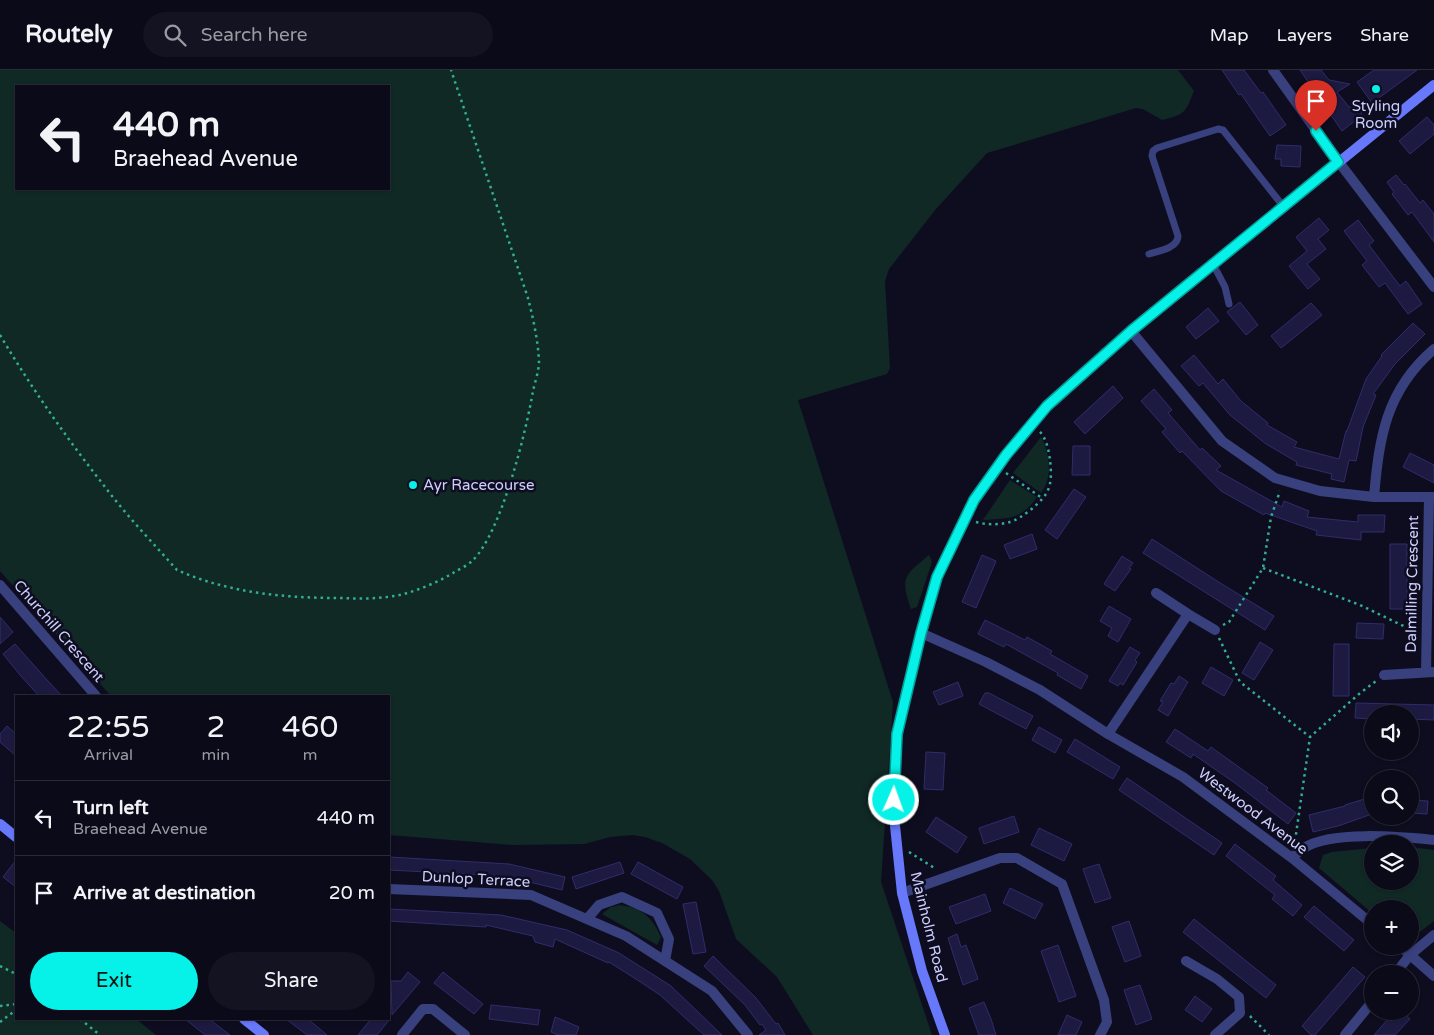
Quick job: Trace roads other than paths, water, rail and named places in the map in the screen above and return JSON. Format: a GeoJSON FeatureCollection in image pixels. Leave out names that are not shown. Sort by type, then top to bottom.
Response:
{"type":"FeatureCollection","features":[{"type":"Feature","properties":{"kind":"street"},"geometry":{"type":"LineString","coordinates":[[1273,70],[1338,162],[1434,287]]}},
{"type":"Feature","properties":{"kind":"street","name":"Mainholm Road"},"geometry":{"type":"LineString","coordinates":[[944,1035],[922,971],[902,893],[894,816],[897,734],[921,633],[937,577],[974,500],[1031,424],[1047,406],[1131,331],[1434,84]]}},
{"type":"Feature","properties":{"kind":"street","name":"Dalmilling Crescent"},"geometry":{"type":"LineString","coordinates":[[1131,331],[1222,440],[1274,478],[1320,491],[1374,496],[1431,497],[1426,638],[1430,672],[1384,675]]}},
{"type":"Feature","properties":{"kind":"street"},"geometry":{"type":"LineString","coordinates":[[1374,496],[1378,458],[1387,415],[1402,385],[1434,349]]}},
{"type":"Feature","properties":{"kind":"street","name":"Churchill Crescent"},"geometry":{"type":"LineString","coordinates":[[0,585],[95,695]]}},
{"type":"Feature","properties":{"kind":"street"},"geometry":{"type":"LineString","coordinates":[[1156,593],[1215,630]]}},
{"type":"Feature","properties":{"kind":"street"},"geometry":{"type":"LineString","coordinates":[[1108,734],[1188,614]]}},
{"type":"Feature","properties":{"kind":"street","name":"Westwood Avenue"},"geometry":{"type":"LineString","coordinates":[[921,633],[986,662],[1040,690],[1108,734],[1183,777],[1292,858],[1364,917]]}},
{"type":"Feature","properties":{"kind":"street"},"geometry":{"type":"LineString","coordinates":[[0,824],[15,835]]}},
{"type":"Feature","properties":{"kind":"street"},"geometry":{"type":"LineString","coordinates":[[1292,858],[1305,847],[1329,839],[1396,836],[1434,840]]}},
{"type":"Feature","properties":{"kind":"street"},"geometry":{"type":"LineString","coordinates":[[902,893],[1000,858],[1018,858],[1062,884],[1104,1000],[1107,1022],[1100,1035]]}},
{"type":"Feature","properties":{"kind":"street","name":"Dunlop Terrace"},"geometry":{"type":"LineString","coordinates":[[390,889],[531,895],[626,936],[712,991],[748,1035]]}},
{"type":"Feature","properties":{"kind":"street"},"geometry":{"type":"LineString","coordinates":[[587,919],[600,905],[622,897],[657,913],[668,939],[665,961]]}},
{"type":"Feature","properties":{"kind":"street"},"geometry":{"type":"LineString","coordinates":[[1419,947],[1434,934]]}},
{"type":"Feature","properties":{"kind":"street"},"geometry":{"type":"LineString","coordinates":[[1402,965],[1410,955],[1434,976]]}},
{"type":"Feature","properties":{"kind":"street"},"geometry":{"type":"LineString","coordinates":[[1186,961],[1217,979],[1240,997],[1240,1013],[1215,1035]]}},
{"type":"Feature","properties":{"kind":"street"},"geometry":{"type":"LineString","coordinates":[[402,1035],[423,1010],[433,1009],[465,1035]]}},
{"type":"Feature","properties":{"kind":"street"},"geometry":{"type":"LineString","coordinates":[[1345,1035],[1364,1012]]}},
{"type":"Feature","properties":{"kind":"street"},"geometry":{"type":"LineString","coordinates":[[245,1020],[264,1035]]}},
{"type":"Feature","properties":{"kind":"lane"},"geometry":{"type":"LineString","coordinates":[[1149,254],[1175,245],[1178,240],[1152,156],[1157,148],[1218,129],[1223,130],[1283,206]]}},
{"type":"Feature","properties":{"kind":"lane"},"geometry":{"type":"LineString","coordinates":[[1213,264],[1225,287],[1229,304]]}},
{"type":"Feature","properties":{"kind":"place","name":"Styling Room"},"geometry":{"type":"Point","coordinates":[1376,89]}},
{"type":"Feature","properties":{"kind":"place","name":"Ayr Racecourse"},"geometry":{"type":"Point","coordinates":[413,485]}}]}
